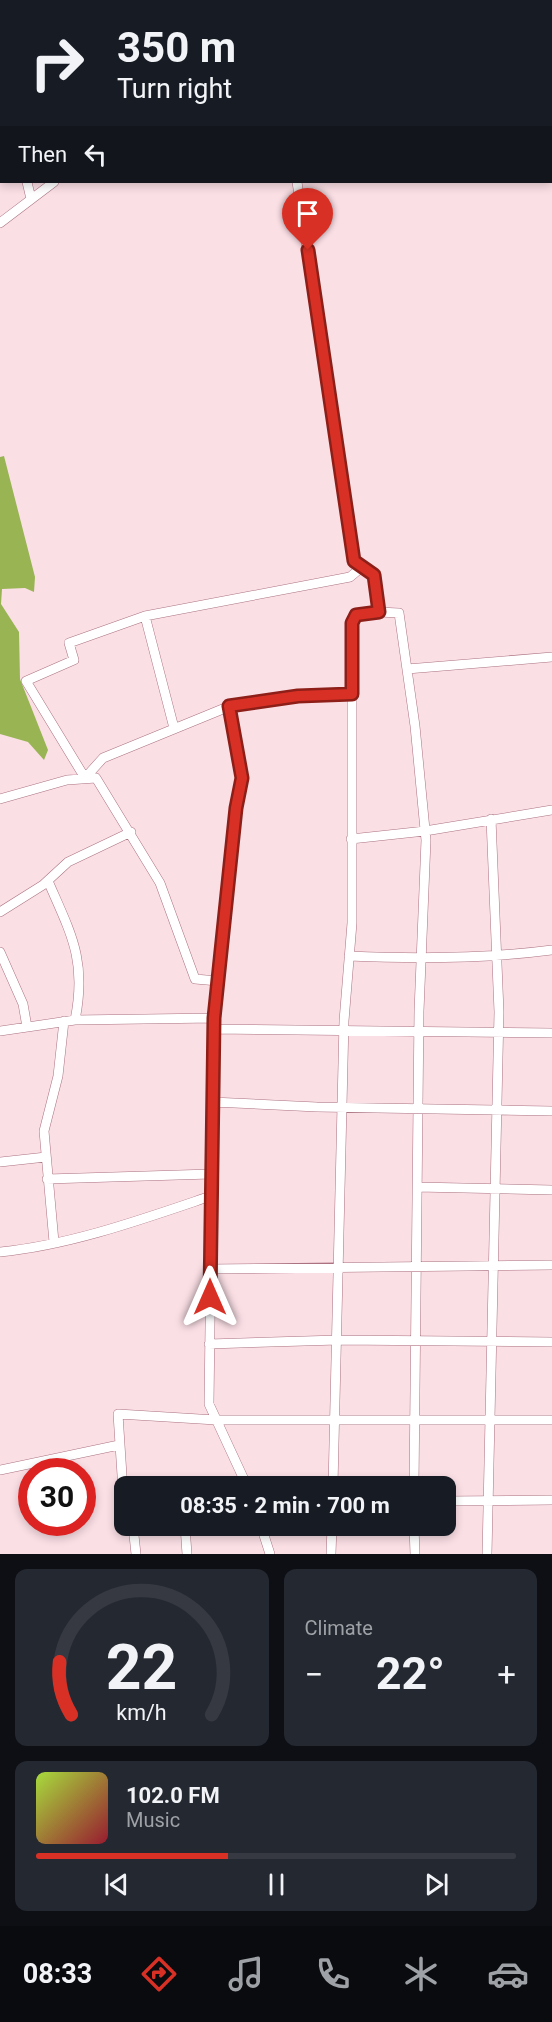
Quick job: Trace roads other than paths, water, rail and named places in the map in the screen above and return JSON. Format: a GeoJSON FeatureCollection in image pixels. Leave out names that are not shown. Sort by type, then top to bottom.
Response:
{"type":"FeatureCollection","features":[{"type":"Feature","properties":{"kind":"street"},"geometry":{"type":"LineString","coordinates":[[27,183],[31,199]]}},
{"type":"Feature","properties":{"kind":"street"},"geometry":{"type":"LineString","coordinates":[[0,223],[53,183]]}},
{"type":"Feature","properties":{"kind":"street"},"geometry":{"type":"LineString","coordinates":[[297,183],[354,561],[374,575],[379,612]]}},
{"type":"Feature","properties":{"kind":"street"},"geometry":{"type":"LineString","coordinates":[[85,778],[26,681],[74,660],[69,642],[144,616],[350,577],[362,567]]}},
{"type":"Feature","properties":{"kind":"street"},"geometry":{"type":"LineString","coordinates":[[333,1476],[344,1031],[349,956],[352,623],[356,615],[379,612],[399,613],[425,831],[420,960],[414,1476]]}},
{"type":"Feature","properties":{"kind":"street"},"geometry":{"type":"LineString","coordinates":[[144,616],[174,728]]}},
{"type":"Feature","properties":{"kind":"street"},"geometry":{"type":"LineString","coordinates":[[407,669],[552,657]]}},
{"type":"Feature","properties":{"kind":"street"},"geometry":{"type":"LineString","coordinates":[[85,778],[103,758],[229,706],[298,696],[352,694]]}},
{"type":"Feature","properties":{"kind":"street"},"geometry":{"type":"LineString","coordinates":[[229,706],[242,778],[236,808],[214,1018],[209,1404],[241,1476]]}},
{"type":"Feature","properties":{"kind":"street"},"geometry":{"type":"LineString","coordinates":[[0,800],[67,780],[96,778],[160,883],[195,979],[218,981]]}},
{"type":"Feature","properties":{"kind":"street"},"geometry":{"type":"LineString","coordinates":[[351,839],[425,831],[552,810]]}},
{"type":"Feature","properties":{"kind":"street"},"geometry":{"type":"LineString","coordinates":[[487,1554],[498,1032],[491,819]]}},
{"type":"Feature","properties":{"kind":"street"},"geometry":{"type":"LineString","coordinates":[[0,912],[48,881],[68,862],[131,832]]}},
{"type":"Feature","properties":{"kind":"street"},"geometry":{"type":"LineString","coordinates":[[48,881],[69,928],[80,967],[80,997],[75,1020]]}},
{"type":"Feature","properties":{"kind":"street"},"geometry":{"type":"LineString","coordinates":[[349,956],[420,960],[497,957],[552,950]]}},
{"type":"Feature","properties":{"kind":"street"},"geometry":{"type":"LineString","coordinates":[[0,952],[22,1004],[27,1027]]}},
{"type":"Feature","properties":{"kind":"street"},"geometry":{"type":"LineString","coordinates":[[0,1031],[75,1020],[214,1018]]}},
{"type":"Feature","properties":{"kind":"street"},"geometry":{"type":"LineString","coordinates":[[54,1242],[44,1131],[58,1076],[64,1021]]}},
{"type":"Feature","properties":{"kind":"street"},"geometry":{"type":"LineString","coordinates":[[214,1029],[552,1033]]}},
{"type":"Feature","properties":{"kind":"street"},"geometry":{"type":"LineString","coordinates":[[212,1102],[419,1110],[552,1111]]}},
{"type":"Feature","properties":{"kind":"street"},"geometry":{"type":"LineString","coordinates":[[0,1162],[46,1157]]}},
{"type":"Feature","properties":{"kind":"street"},"geometry":{"type":"LineString","coordinates":[[47,1179],[211,1174]]}},
{"type":"Feature","properties":{"kind":"street"},"geometry":{"type":"LineString","coordinates":[[417,1187],[552,1190]]}},
{"type":"Feature","properties":{"kind":"street"},"geometry":{"type":"LineString","coordinates":[[0,1252],[128,1225],[211,1196]]}},
{"type":"Feature","properties":{"kind":"street"},"geometry":{"type":"LineString","coordinates":[[210,1269],[552,1265]]}},
{"type":"Feature","properties":{"kind":"street"},"geometry":{"type":"LineString","coordinates":[[209,1344],[338,1340],[552,1342]]}},
{"type":"Feature","properties":{"kind":"street"},"geometry":{"type":"LineString","coordinates":[[122,1476],[118,1414],[216,1420],[414,1422],[552,1420]]}},
{"type":"Feature","properties":{"kind":"street"},"geometry":{"type":"LineString","coordinates":[[0,1470],[119,1444]]}},
{"type":"Feature","properties":{"kind":"street"},"geometry":{"type":"LineString","coordinates":[[456,1501],[552,1500]]}},
{"type":"Feature","properties":{"kind":"street"},"geometry":{"type":"LineString","coordinates":[[134,1536],[136,1554]]}},
{"type":"Feature","properties":{"kind":"street"},"geometry":{"type":"LineString","coordinates":[[186,1536],[187,1554]]}},
{"type":"Feature","properties":{"kind":"street"},"geometry":{"type":"LineString","coordinates":[[264,1536],[270,1554]]}},
{"type":"Feature","properties":{"kind":"street"},"geometry":{"type":"LineString","coordinates":[[331,1554],[332,1536]]}},
{"type":"Feature","properties":{"kind":"street"},"geometry":{"type":"LineString","coordinates":[[414,1536],[415,1554]]}}]}
